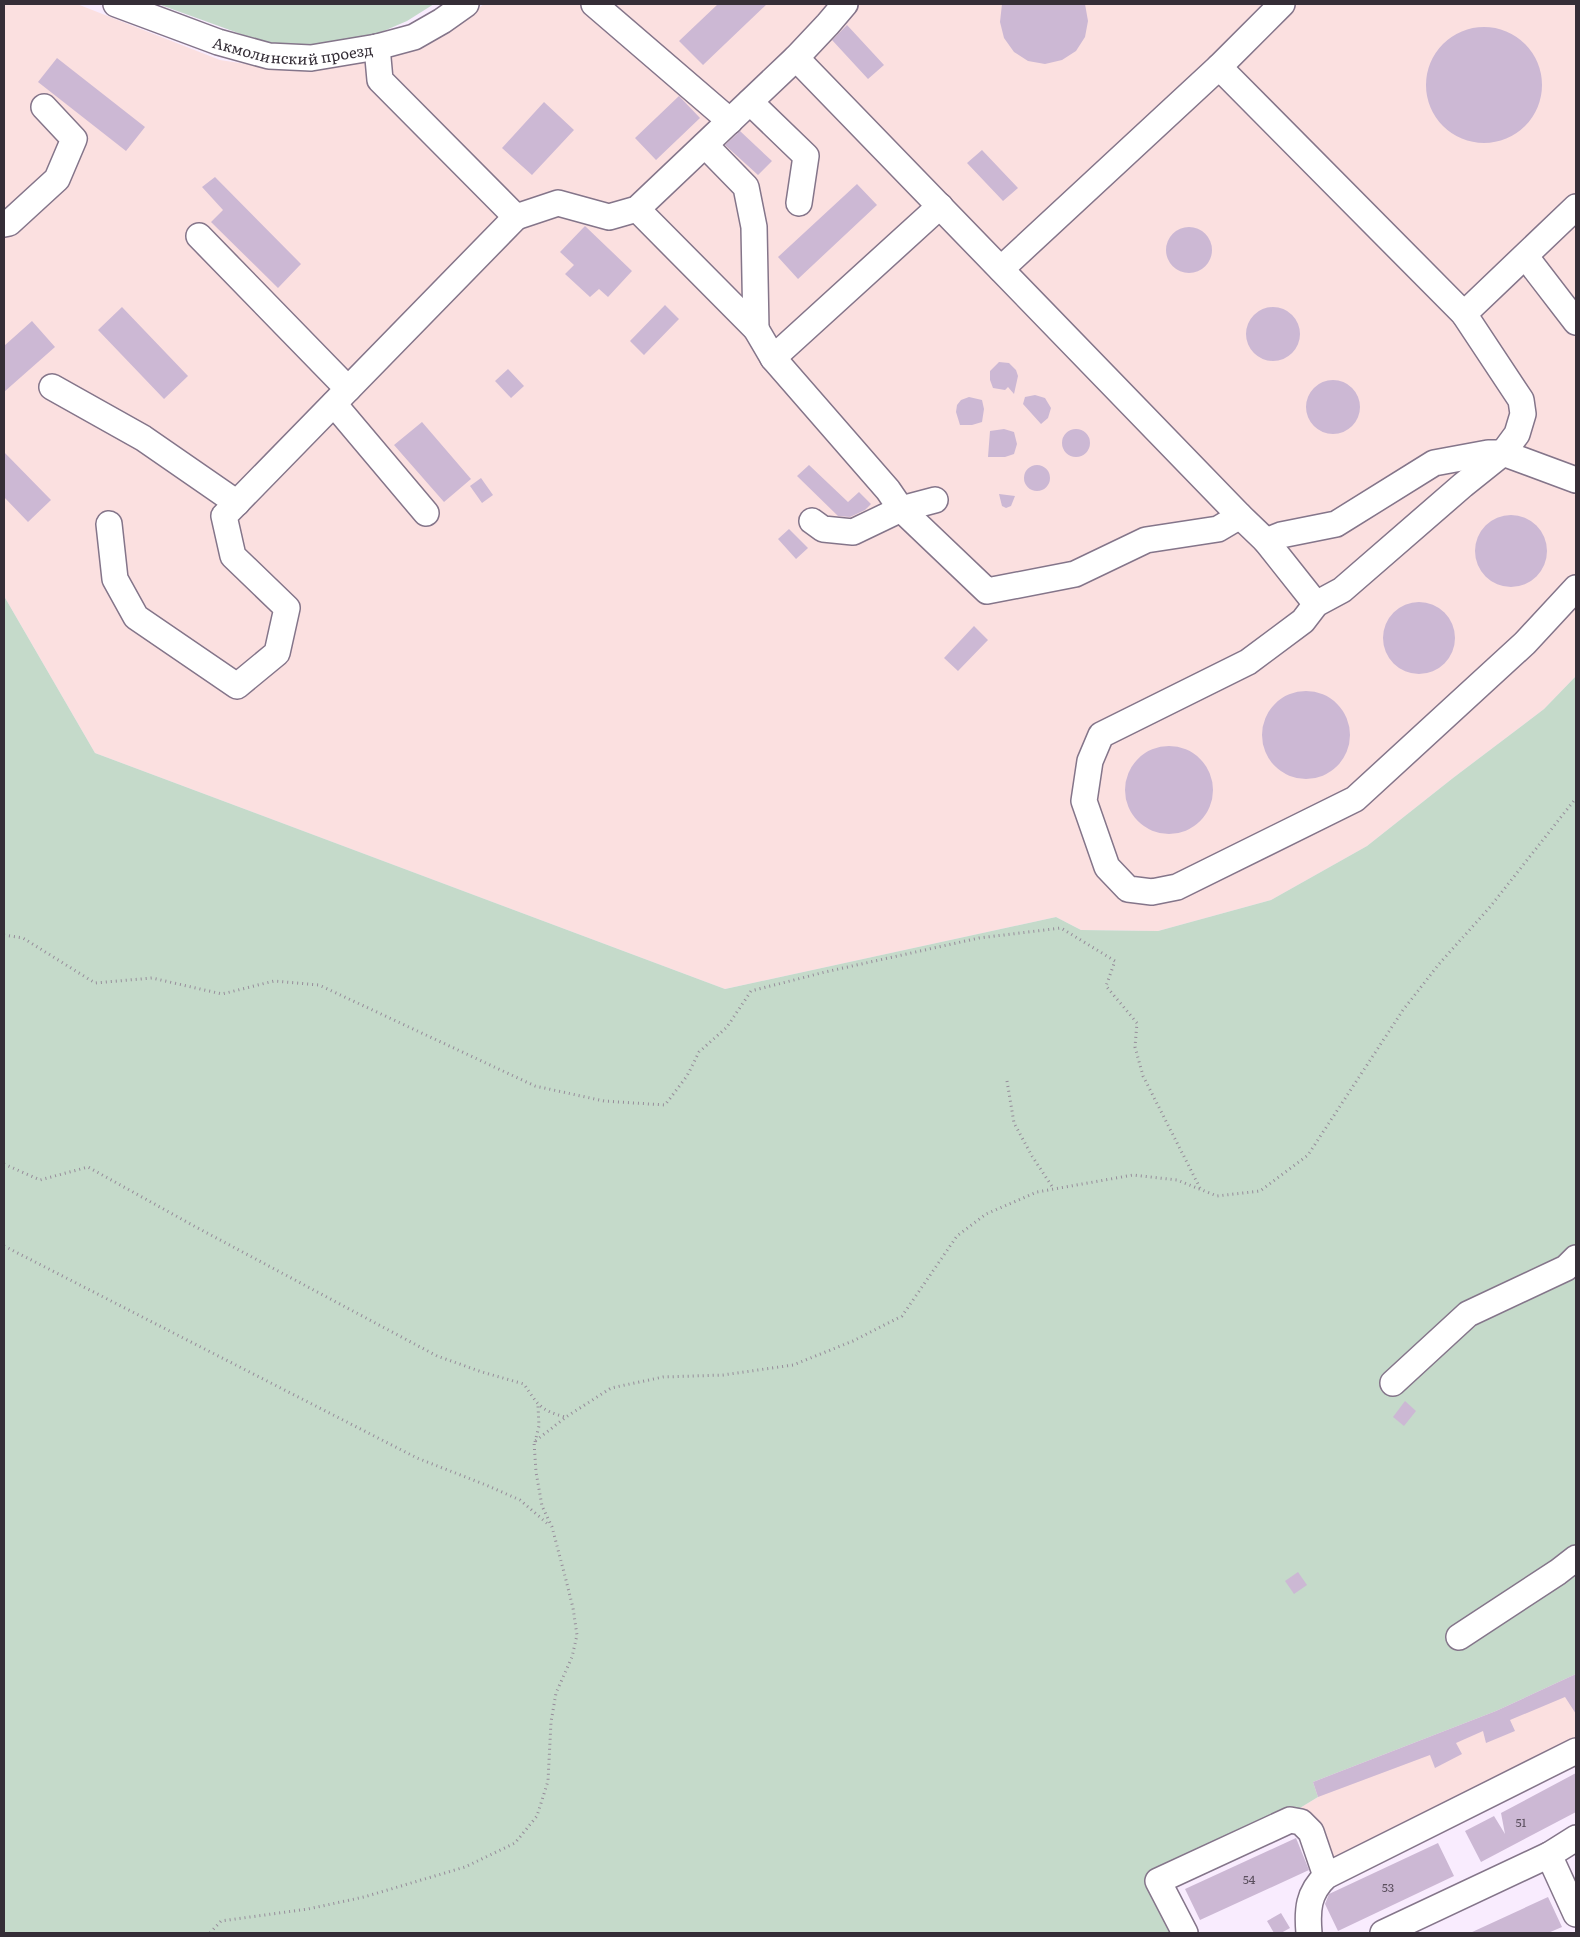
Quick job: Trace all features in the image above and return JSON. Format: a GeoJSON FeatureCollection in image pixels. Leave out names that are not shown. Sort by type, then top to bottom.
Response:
{"type":"FeatureCollection","features":[{"type":"Feature","properties":{"kind":"street","name":"Акмолинский проезд"},"geometry":{"type":"LineString","coordinates":[[116,4],[218,42],[269,56],[311,58],[377,47],[414,38],[466,4]]}},
{"type":"Feature","properties":{"kind":"street"},"geometry":{"type":"LineString","coordinates":[[594,4],[730,122]]}},
{"type":"Feature","properties":{"kind":"street"},"geometry":{"type":"LineString","coordinates":[[109,524],[115,579],[136,617],[237,686],[277,653],[287,608],[233,556],[224,516],[516,217],[558,203],[609,217],[637,210],[796,58],[845,4]]}},
{"type":"Feature","properties":{"kind":"street"},"geometry":{"type":"LineString","coordinates":[[1001,269],[1219,67],[1282,4]]}},
{"type":"Feature","properties":{"kind":"street"},"geometry":{"type":"LineString","coordinates":[[377,47],[380,80],[516,217]]}},
{"type":"Feature","properties":{"kind":"street"},"geometry":{"type":"LineString","coordinates":[[796,58],[1266,541],[1316,604]]}},
{"type":"Feature","properties":{"kind":"street"},"geometry":{"type":"LineString","coordinates":[[1219,67],[1464,314],[1521,400],[1523,414],[1517,434],[1503,454],[1463,485],[1342,590],[1316,604],[1303,621],[1248,662],[1102,735],[1090,760],[1084,801],[1107,867],[1128,889],[1152,892],[1177,887],[1355,799],[1525,643],[1576,588]]}},
{"type":"Feature","properties":{"kind":"street"},"geometry":{"type":"LineString","coordinates":[[750,102],[806,156],[799,203]]}},
{"type":"Feature","properties":{"kind":"street"},"geometry":{"type":"LineString","coordinates":[[4,224],[9,222],[56,179],[74,138],[44,107]]}},
{"type":"Feature","properties":{"kind":"street"},"geometry":{"type":"LineString","coordinates":[[705,145],[746,187],[754,227],[756,329]]}},
{"type":"Feature","properties":{"kind":"street"},"geometry":{"type":"LineString","coordinates":[[773,358],[940,206]]}},
{"type":"Feature","properties":{"kind":"street"},"geometry":{"type":"LineString","coordinates":[[1464,314],[1526,257],[1576,207]]}},
{"type":"Feature","properties":{"kind":"street"},"geometry":{"type":"LineString","coordinates":[[637,210],[756,329],[773,358],[888,490],[901,509],[987,591],[1075,574],[1146,540],[1218,529],[1240,516]]}},
{"type":"Feature","properties":{"kind":"street"},"geometry":{"type":"LineString","coordinates":[[199,236],[341,397],[426,513]]}},
{"type":"Feature","properties":{"kind":"street"},"geometry":{"type":"LineString","coordinates":[[1526,257],[1576,322]]}},
{"type":"Feature","properties":{"kind":"street"},"geometry":{"type":"LineString","coordinates":[[52,387],[143,438],[238,503]]}},
{"type":"Feature","properties":{"kind":"street"},"geometry":{"type":"LineString","coordinates":[[1266,541],[1281,535],[1336,524],[1434,463],[1488,454],[1503,454],[1576,480]]}},
{"type":"Feature","properties":{"kind":"street"},"geometry":{"type":"LineString","coordinates":[[812,521],[823,529],[853,532],[901,509],[935,500]]}},
{"type":"Feature","properties":{"kind":"street"},"geometry":{"type":"LineString","coordinates":[[1393,1383],[1468,1314],[1566,1268],[1576,1258]]}},
{"type":"Feature","properties":{"kind":"street"},"geometry":{"type":"LineString","coordinates":[[1459,1637],[1558,1572],[1576,1558]]}},
{"type":"Feature","properties":{"kind":"street"},"geometry":{"type":"LineString","coordinates":[[1308,1933],[1307,1910],[1317,1885],[1326,1876],[1576,1751]]}},
{"type":"Feature","properties":{"kind":"street"},"geometry":{"type":"LineString","coordinates":[[1185,1933],[1158,1881],[1290,1820],[1302,1822],[1311,1832],[1326,1876]]}},
{"type":"Feature","properties":{"kind":"street"},"geometry":{"type":"LineString","coordinates":[[1394,1931],[1549,1855],[1576,1838]]}},
{"type":"Feature","properties":{"kind":"street"},"geometry":{"type":"LineString","coordinates":[[1549,1855],[1576,1914]]}},
{"type":"Feature","properties":{"kind":"path"},"geometry":{"type":"LineString","coordinates":[[534,1442],[566,1417],[611,1388],[664,1377],[722,1375],[793,1365],[853,1341],[902,1316],[957,1236],[986,1214],[1037,1192],[1133,1175],[1176,1180],[1217,1196],[1260,1191],[1308,1155],[1404,1010],[1440,964],[1497,900],[1576,798]]}},
{"type":"Feature","properties":{"kind":"path"},"geometry":{"type":"LineString","coordinates":[[4,935],[23,938],[95,983],[152,978],[222,994],[274,981],[319,985],[535,1086],[604,1101],[664,1105],[687,1076],[700,1052],[727,1027],[752,991],[825,972],[979,938],[1061,928],[1115,962],[1106,986],[1137,1023],[1135,1047],[1143,1076],[1200,1189]]}},
{"type":"Feature","properties":{"kind":"path"},"geometry":{"type":"LineString","coordinates":[[1007,1081],[1014,1123],[1032,1156],[1053,1188]]}},
{"type":"Feature","properties":{"kind":"path"},"geometry":{"type":"LineString","coordinates":[[4,1164],[40,1180],[88,1167],[437,1356],[524,1384],[538,1405],[550,1413],[566,1417]]}},
{"type":"Feature","properties":{"kind":"path"},"geometry":{"type":"LineString","coordinates":[[4,1246],[417,1458],[520,1500],[552,1527]]}},
{"type":"Feature","properties":{"kind":"path"},"geometry":{"type":"LineString","coordinates":[[210,1933],[221,1922],[308,1909],[364,1897],[465,1867],[515,1844],[537,1816],[548,1781],[551,1722],[556,1693],[572,1657],[576,1635],[573,1608],[552,1527],[542,1506],[536,1472],[534,1442],[540,1426],[538,1405]]}},
{"type":"Feature","properties":{"kind":"shaded area"},"geometry":{"type":"Polygon","coordinates":[[[4,4],[77,4],[220,60],[272,68],[313,71],[365,62],[422,46],[451,29],[484,4],[1576,4],[1576,676],[1544,709],[1367,846],[1271,900],[1158,931],[1081,930],[1056,917],[725,989],[95,753],[4,596],[4,4]]]}},
{"type":"Feature","properties":{"kind":"shaded area"},"geometry":{"type":"Polygon","coordinates":[[[1576,1674],[1576,1739],[1332,1861],[1295,1811],[1318,1797],[1313,1782],[1496,1711],[1576,1674]]]}},
{"type":"Feature","properties":{"kind":"green space"},"geometry":{"type":"Polygon","coordinates":[[[158,4],[434,4],[407,21],[358,42],[312,49],[274,46],[158,4]]]}},
{"type":"Feature","properties":{"kind":"green space"},"geometry":{"type":"Polygon","coordinates":[[[4,596],[95,753],[725,989],[1056,917],[1081,930],[1158,931],[1271,900],[1367,846],[1544,709],[1576,676],[1576,1674],[1496,1711],[1313,1782],[1318,1797],[1295,1811],[1150,1875],[1174,1933],[4,1933],[4,596]]]}},
{"type":"Feature","properties":{"kind":"building"},"geometry":{"type":"Polygon","coordinates":[[[718,4],[767,4],[703,65],[679,41],[718,4]]]}},
{"type":"Feature","properties":{"kind":"building"},"geometry":{"type":"Polygon","coordinates":[[[1002,4],[1085,4],[1088,21],[1085,37],[1076,51],[1062,60],[1045,64],[1028,61],[1014,52],[1004,38],[1000,22],[1002,4]]]}},
{"type":"Feature","properties":{"kind":"building"},"geometry":{"type":"Polygon","coordinates":[[[847,25],[884,65],[868,79],[832,40],[847,25]]]}},
{"type":"Feature","properties":{"kind":"building"},"geometry":{"type":"Polygon","coordinates":[[[1484,27],[1506,32],[1525,44],[1537,63],[1542,85],[1537,107],[1525,126],[1506,138],[1484,143],[1462,138],[1443,126],[1431,107],[1426,85],[1431,63],[1443,44],[1462,32],[1484,27]]]}},
{"type":"Feature","properties":{"kind":"building"},"geometry":{"type":"Polygon","coordinates":[[[57,58],[145,127],[126,151],[38,82],[57,58]]]}},
{"type":"Feature","properties":{"kind":"building"},"geometry":{"type":"Polygon","coordinates":[[[679,96],[700,118],[656,160],[635,138],[679,96]]]}},
{"type":"Feature","properties":{"kind":"building"},"geometry":{"type":"Polygon","coordinates":[[[544,102],[574,130],[532,175],[502,148],[544,102]]]}},
{"type":"Feature","properties":{"kind":"building"},"geometry":{"type":"Polygon","coordinates":[[[740,131],[772,161],[758,175],[725,145],[740,131]]]}},
{"type":"Feature","properties":{"kind":"building"},"geometry":{"type":"Polygon","coordinates":[[[982,150],[1018,188],[1003,201],[967,163],[982,150]]]}},
{"type":"Feature","properties":{"kind":"building"},"geometry":{"type":"Polygon","coordinates":[[[215,177],[301,264],[278,288],[211,222],[223,210],[202,187],[215,177]]]}},
{"type":"Feature","properties":{"kind":"building"},"geometry":{"type":"Polygon","coordinates":[[[857,184],[877,205],[798,279],[778,257],[857,184]]]}},
{"type":"Feature","properties":{"kind":"building"},"geometry":{"type":"Polygon","coordinates":[[[585,226],[632,271],[608,297],[599,289],[590,297],[565,274],[574,265],[560,252],[585,226]]]}},
{"type":"Feature","properties":{"kind":"building"},"geometry":{"type":"Polygon","coordinates":[[[1184,227],[1194,227],[1208,237],[1212,250],[1208,263],[1202,269],[1194,273],[1184,273],[1170,263],[1166,255],[1166,245],[1176,231],[1184,227]]]}},
{"type":"Feature","properties":{"kind":"building"},"geometry":{"type":"Polygon","coordinates":[[[665,305],[679,319],[644,355],[630,341],[665,305]]]}},
{"type":"Feature","properties":{"kind":"building"},"geometry":{"type":"Polygon","coordinates":[[[122,307],[188,376],[164,399],[98,330],[122,307]]]}},
{"type":"Feature","properties":{"kind":"building"},"geometry":{"type":"Polygon","coordinates":[[[1273,307],[1283,309],[1292,315],[1298,324],[1300,334],[1298,344],[1292,353],[1283,359],[1273,361],[1263,359],[1254,353],[1248,344],[1246,334],[1248,324],[1254,315],[1263,309],[1273,307]]]}},
{"type":"Feature","properties":{"kind":"building"},"geometry":{"type":"Polygon","coordinates":[[[32,321],[55,347],[4,392],[4,346],[32,321]]]}},
{"type":"Feature","properties":{"kind":"building"},"geometry":{"type":"Polygon","coordinates":[[[999,362],[1009,363],[1016,370],[1018,376],[1014,394],[1008,387],[1005,390],[993,388],[990,380],[990,371],[999,362]]]}},
{"type":"Feature","properties":{"kind":"building"},"geometry":{"type":"Polygon","coordinates":[[[508,369],[524,386],[511,398],[495,381],[508,369]]]}},
{"type":"Feature","properties":{"kind":"building"},"geometry":{"type":"Polygon","coordinates":[[[1333,380],[1343,382],[1352,388],[1358,397],[1360,407],[1358,417],[1352,426],[1343,432],[1333,434],[1323,432],[1314,426],[1308,417],[1306,407],[1308,397],[1314,388],[1323,382],[1333,380]]]}},
{"type":"Feature","properties":{"kind":"building"},"geometry":{"type":"Polygon","coordinates":[[[1035,395],[1045,398],[1051,408],[1048,418],[1041,424],[1023,404],[1025,397],[1035,395]]]}},
{"type":"Feature","properties":{"kind":"building"},"geometry":{"type":"Polygon","coordinates":[[[969,397],[982,400],[984,409],[982,422],[972,425],[960,425],[956,412],[957,405],[961,400],[969,397]]]}},
{"type":"Feature","properties":{"kind":"building"},"geometry":{"type":"Polygon","coordinates":[[[422,422],[471,479],[444,502],[394,445],[422,422]]]}},
{"type":"Feature","properties":{"kind":"building"},"geometry":{"type":"Polygon","coordinates":[[[1004,429],[1014,432],[1017,444],[1014,454],[1005,457],[988,457],[990,431],[1004,429]]]}},
{"type":"Feature","properties":{"kind":"building"},"geometry":{"type":"Polygon","coordinates":[[[1076,429],[1086,433],[1090,443],[1086,453],[1076,457],[1066,453],[1062,443],[1066,433],[1076,429]]]}},
{"type":"Feature","properties":{"kind":"building"},"geometry":{"type":"Polygon","coordinates":[[[4,452],[51,500],[28,522],[4,497],[4,452]]]}},
{"type":"Feature","properties":{"kind":"building"},"geometry":{"type":"Polygon","coordinates":[[[809,465],[848,502],[859,492],[871,504],[865,510],[850,517],[838,516],[797,476],[809,465]]]}},
{"type":"Feature","properties":{"kind":"building"},"geometry":{"type":"Polygon","coordinates":[[[1037,465],[1046,469],[1050,478],[1046,487],[1037,491],[1028,487],[1024,478],[1028,469],[1037,465]]]}},
{"type":"Feature","properties":{"kind":"building"},"geometry":{"type":"Polygon","coordinates":[[[481,478],[493,495],[482,503],[470,486],[481,478]]]}},
{"type":"Feature","properties":{"kind":"building"},"geometry":{"type":"Polygon","coordinates":[[[999,494],[1015,496],[1011,506],[1006,508],[1002,506],[999,494]]]}},
{"type":"Feature","properties":{"kind":"building"},"geometry":{"type":"Polygon","coordinates":[[[1511,515],[1531,521],[1541,531],[1547,551],[1541,571],[1531,581],[1511,587],[1491,581],[1481,571],[1475,551],[1481,531],[1491,521],[1511,515]]]}},
{"type":"Feature","properties":{"kind":"building"},"geometry":{"type":"Polygon","coordinates":[[[789,529],[808,548],[796,559],[778,539],[789,529]]]}},
{"type":"Feature","properties":{"kind":"building"},"geometry":{"type":"Polygon","coordinates":[[[1419,602],[1439,608],[1449,618],[1455,638],[1449,658],[1439,668],[1419,674],[1399,668],[1389,658],[1383,638],[1389,618],[1399,608],[1419,602]]]}},
{"type":"Feature","properties":{"kind":"building"},"geometry":{"type":"Polygon","coordinates":[[[974,626],[988,640],[958,671],[944,658],[974,626]]]}},
{"type":"Feature","properties":{"kind":"building"},"geometry":{"type":"Polygon","coordinates":[[[1306,691],[1323,694],[1337,704],[1347,718],[1350,735],[1347,752],[1337,766],[1323,776],[1306,779],[1289,776],[1275,766],[1265,752],[1262,735],[1265,718],[1275,704],[1289,694],[1306,691]]]}},
{"type":"Feature","properties":{"kind":"building"},"geometry":{"type":"Polygon","coordinates":[[[1169,746],[1186,749],[1200,759],[1210,773],[1213,790],[1210,807],[1200,821],[1186,831],[1169,834],[1152,831],[1138,821],[1128,807],[1125,790],[1128,773],[1138,759],[1152,749],[1169,746]]]}},
{"type":"Feature","properties":{"kind":"building"},"geometry":{"type":"Polygon","coordinates":[[[1405,1401],[1416,1411],[1404,1426],[1393,1417],[1405,1401]]]}},
{"type":"Feature","properties":{"kind":"building"},"geometry":{"type":"Polygon","coordinates":[[[1298,1572],[1307,1585],[1294,1594],[1285,1581],[1298,1572]]]}},
{"type":"Feature","properties":{"kind":"building"},"geometry":{"type":"Polygon","coordinates":[[[1576,1674],[1576,1714],[1565,1697],[1510,1720],[1515,1731],[1486,1743],[1483,1731],[1456,1743],[1462,1754],[1435,1768],[1430,1755],[1318,1797],[1313,1782],[1496,1711],[1576,1674]]]}},
{"type":"Feature","properties":{"kind":"building"},"geometry":{"type":"Polygon","coordinates":[[[1576,1773],[1576,1812],[1481,1862],[1465,1831],[1494,1816],[1505,1834],[1501,1813],[1576,1773]]]}},
{"type":"Feature","properties":{"kind":"building"},"geometry":{"type":"Polygon","coordinates":[[[1296,1838],[1309,1870],[1200,1920],[1185,1889],[1296,1838]]]}},
{"type":"Feature","properties":{"kind":"building"},"geometry":{"type":"Polygon","coordinates":[[[1438,1843],[1454,1876],[1338,1931],[1325,1904],[1329,1894],[1438,1843]]]}},
{"type":"Feature","properties":{"kind":"building"},"geometry":{"type":"Polygon","coordinates":[[[1548,1897],[1562,1927],[1548,1933],[1470,1933],[1548,1897]]]}},
{"type":"Feature","properties":{"kind":"building"},"geometry":{"type":"Polygon","coordinates":[[[1281,1913],[1290,1928],[1281,1933],[1274,1933],[1267,1921],[1281,1913]]]}}]}
